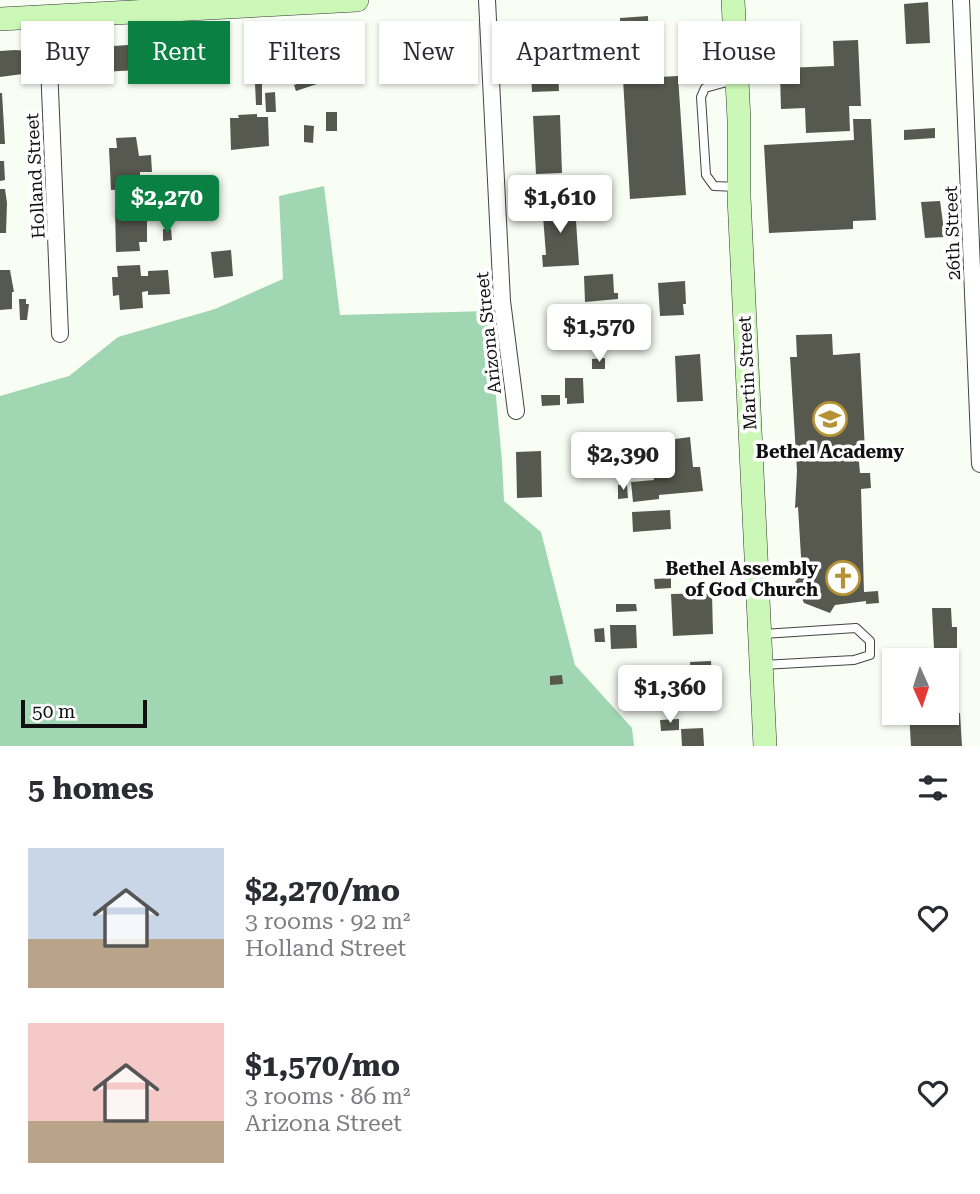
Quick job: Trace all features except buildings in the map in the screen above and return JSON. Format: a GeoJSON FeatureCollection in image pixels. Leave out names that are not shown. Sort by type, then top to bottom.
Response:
{"type":"FeatureCollection","features":[{"type":"Feature","properties":{"kind":"street"},"geometry":{"type":"LineString","coordinates":[[0,19],[196,5],[357,0]]}},
{"type":"Feature","properties":{"kind":"street","name":"Arizona Street"},"geometry":{"type":"LineString","coordinates":[[486,0],[502,301],[516,411]]}},
{"type":"Feature","properties":{"kind":"street","name":"Martin Street"},"geometry":{"type":"LineString","coordinates":[[733,0],[734,21]]}},
{"type":"Feature","properties":{"kind":"street","name":"26th Street"},"geometry":{"type":"LineString","coordinates":[[961,0],[980,464]]}},
{"type":"Feature","properties":{"kind":"street","name":"Holland Street"},"geometry":{"type":"LineString","coordinates":[[47,16],[60,334]]}},
{"type":"Feature","properties":{"kind":"street","name":"Martin Street"},"geometry":{"type":"LineString","coordinates":[[737,84],[739,187],[765,746]]}},
{"type":"Feature","properties":{"kind":"lane"},"geometry":{"type":"LineString","coordinates":[[719,84],[705,88],[701,97],[706,175],[714,186],[739,187]]}},
{"type":"Feature","properties":{"kind":"lane"},"geometry":{"type":"LineString","coordinates":[[760,635],[856,628],[870,641],[870,655],[854,660],[761,665]]}},
{"type":"Feature","properties":{"kind":"green space"},"geometry":{"type":"Polygon","coordinates":[[[324,186],[340,315],[488,311],[504,501],[541,532],[575,665],[632,728],[634,746],[0,746],[0,396],[69,376],[118,337],[215,309],[283,279],[279,196],[324,186]]]}},
{"type":"Feature","properties":{"kind":"place","name":"Bethel Academy"},"geometry":{"type":"Point","coordinates":[830,419]}},
{"type":"Feature","properties":{"kind":"place","name":"Bethel Assembly of God Church"},"geometry":{"type":"Point","coordinates":[843,578]}}]}
